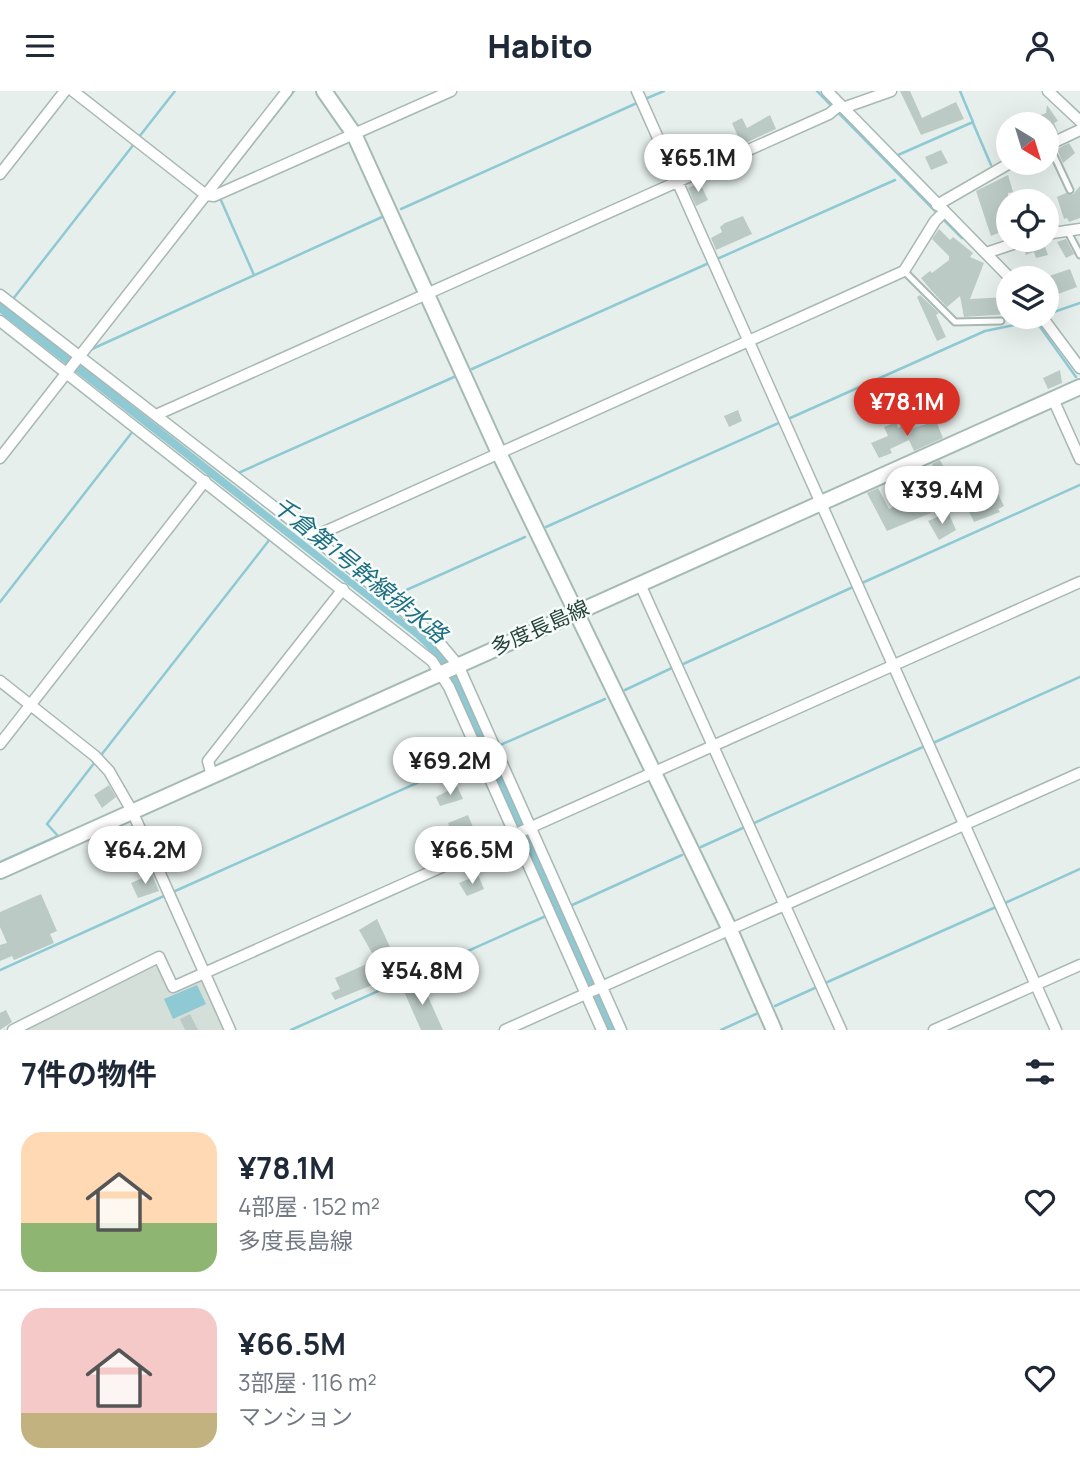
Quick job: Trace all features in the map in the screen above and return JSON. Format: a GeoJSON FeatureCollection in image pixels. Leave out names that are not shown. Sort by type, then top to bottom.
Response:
{"type":"FeatureCollection","features":[{"type":"Feature","properties":{"kind":"main road"},"geometry":{"type":"LineString","coordinates":[[324,91],[354,134],[499,453],[730,930],[775,1030]]}},
{"type":"Feature","properties":{"kind":"main road","name":"多度長島線"},"geometry":{"type":"LineString","coordinates":[[0,871],[1080,387]]}},
{"type":"Feature","properties":{"kind":"street"},"geometry":{"type":"LineString","coordinates":[[0,174],[65,91]]}},
{"type":"Feature","properties":{"kind":"street"},"geometry":{"type":"LineString","coordinates":[[74,91],[206,195],[214,196],[451,91]]}},
{"type":"Feature","properties":{"kind":"street"},"geometry":{"type":"LineString","coordinates":[[0,458],[287,91]]}},
{"type":"Feature","properties":{"kind":"street"},"geometry":{"type":"LineString","coordinates":[[637,91],[1056,1030]]}},
{"type":"Feature","properties":{"kind":"street"},"geometry":{"type":"LineString","coordinates":[[827,91],[940,213],[998,266]]}},
{"type":"Feature","properties":{"kind":"street"},"geometry":{"type":"LineString","coordinates":[[156,415],[829,114],[840,106],[891,91]]}},
{"type":"Feature","properties":{"kind":"street"},"geometry":{"type":"LineString","coordinates":[[1048,91],[1080,121]]}},
{"type":"Feature","properties":{"kind":"street"},"geometry":{"type":"LineString","coordinates":[[1059,140],[1080,130]]}},
{"type":"Feature","properties":{"kind":"street"},"geometry":{"type":"LineString","coordinates":[[313,537],[904,271],[940,213],[996,173]]}},
{"type":"Feature","properties":{"kind":"street"},"geometry":{"type":"LineString","coordinates":[[1059,233],[1080,229]]}},
{"type":"Feature","properties":{"kind":"street"},"geometry":{"type":"LineString","coordinates":[[986,253],[996,250]]}},
{"type":"Feature","properties":{"kind":"street"},"geometry":{"type":"LineString","coordinates":[[0,295],[78,358],[313,537],[432,634],[529,827],[621,1030]]}},
{"type":"Feature","properties":{"kind":"street"},"geometry":{"type":"LineString","coordinates":[[0,321],[449,669],[601,1030]]}},
{"type":"Feature","properties":{"kind":"street"},"geometry":{"type":"LineString","coordinates":[[1051,329],[1080,368]]}},
{"type":"Feature","properties":{"kind":"street"},"geometry":{"type":"LineString","coordinates":[[1053,399],[1080,459]]}},
{"type":"Feature","properties":{"kind":"street"},"geometry":{"type":"LineString","coordinates":[[0,744],[205,481]]}},
{"type":"Feature","properties":{"kind":"street"},"geometry":{"type":"LineString","coordinates":[[13,1030],[159,957],[173,987],[1080,582]]}},
{"type":"Feature","properties":{"kind":"street"},"geometry":{"type":"LineString","coordinates":[[640,584],[841,1030]]}},
{"type":"Feature","properties":{"kind":"street"},"geometry":{"type":"LineString","coordinates":[[212,776],[208,761],[343,589]]}},
{"type":"Feature","properties":{"kind":"street"},"geometry":{"type":"LineString","coordinates":[[0,681],[95,756],[108,771],[132,811],[230,1030]]}},
{"type":"Feature","properties":{"kind":"street"},"geometry":{"type":"LineString","coordinates":[[505,1030],[1080,773]]}},
{"type":"Feature","properties":{"kind":"street"},"geometry":{"type":"LineString","coordinates":[[934,1030],[1080,965]]}},
{"type":"Feature","properties":{"kind":"lane"},"geometry":{"type":"LineString","coordinates":[[1059,168],[1070,190]]}},
{"type":"Feature","properties":{"kind":"lane"},"geometry":{"type":"LineString","coordinates":[[1068,232],[1080,255]]}},
{"type":"Feature","properties":{"kind":"lane"},"geometry":{"type":"LineString","coordinates":[[904,271],[955,322],[996,321]]}},
{"type":"Feature","properties":{"kind":"shaded area"},"geometry":{"type":"Polygon","coordinates":[[[155,962],[159,964],[172,992],[200,979],[203,981],[226,1030],[20,1030],[155,962]]]}},
{"type":"Feature","properties":{"kind":"water"},"geometry":{"type":"Polygon","coordinates":[[[0,301],[437,646],[461,680],[617,1030],[608,1030],[454,684],[438,659],[415,637],[0,313],[0,301]]]}},
{"type":"Feature","properties":{"kind":"water"},"geometry":{"type":"Polygon","coordinates":[[[197,985],[206,1004],[173,1019],[164,999],[197,985]]]}},
{"type":"Feature","properties":{"kind":"building"},"geometry":{"type":"Polygon","coordinates":[[[900,91],[910,91],[922,118],[956,102],[964,119],[921,135],[900,91]]]}},
{"type":"Feature","properties":{"kind":"building"},"geometry":{"type":"Polygon","coordinates":[[[770,115],[776,129],[743,144],[740,141],[732,123],[742,118],[747,128],[770,115]]]}},
{"type":"Feature","properties":{"kind":"building"},"geometry":{"type":"Polygon","coordinates":[[[1069,143],[1075,153],[1063,163],[1059,148],[1069,143]]]}},
{"type":"Feature","properties":{"kind":"building"},"geometry":{"type":"Polygon","coordinates":[[[941,150],[948,163],[931,170],[925,157],[941,150]]]}},
{"type":"Feature","properties":{"kind":"building"},"geometry":{"type":"Polygon","coordinates":[[[1008,175],[1012,189],[996,189],[996,234],[991,236],[976,191],[1008,175]]]}},
{"type":"Feature","properties":{"kind":"building"},"geometry":{"type":"Polygon","coordinates":[[[700,183],[708,200],[696,206],[688,188],[700,183]]]}},
{"type":"Feature","properties":{"kind":"building"},"geometry":{"type":"Polygon","coordinates":[[[1080,186],[1080,218],[1069,222],[1067,218],[1064,219],[1059,196],[1073,194],[1080,186]]]}},
{"type":"Feature","properties":{"kind":"building"},"geometry":{"type":"Polygon","coordinates":[[[743,216],[752,234],[716,250],[711,238],[722,232],[720,227],[725,223],[743,216]]]}},
{"type":"Feature","properties":{"kind":"building"},"geometry":{"type":"Polygon","coordinates":[[[939,229],[950,240],[953,237],[973,253],[970,257],[984,263],[970,299],[996,298],[996,315],[964,317],[960,296],[947,307],[931,290],[921,278],[949,260],[949,256],[932,239],[939,229]]]}},
{"type":"Feature","properties":{"kind":"building"},"geometry":{"type":"Polygon","coordinates":[[[1066,239],[1074,254],[1066,258],[1059,241],[1066,239]]]}},
{"type":"Feature","properties":{"kind":"building"},"geometry":{"type":"Polygon","coordinates":[[[1034,252],[1047,252],[1048,255],[1036,258],[1034,252]]]}},
{"type":"Feature","properties":{"kind":"building"},"geometry":{"type":"Polygon","coordinates":[[[1070,269],[1077,287],[1059,294],[1059,273],[1070,269]]]}},
{"type":"Feature","properties":{"kind":"building"},"geometry":{"type":"Polygon","coordinates":[[[920,295],[939,313],[936,315],[946,337],[937,341],[917,297],[920,295]]]}},
{"type":"Feature","properties":{"kind":"building"},"geometry":{"type":"Polygon","coordinates":[[[1060,370],[1062,383],[1048,389],[1043,378],[1060,370]]]}},
{"type":"Feature","properties":{"kind":"building"},"geometry":{"type":"Polygon","coordinates":[[[738,410],[742,421],[729,427],[724,416],[738,410]]]}},
{"type":"Feature","properties":{"kind":"building"},"geometry":{"type":"Polygon","coordinates":[[[936,421],[943,438],[914,451],[909,440],[890,449],[892,453],[879,458],[871,443],[888,436],[884,427],[896,422],[898,428],[905,425],[907,430],[936,421]]]}},
{"type":"Feature","properties":{"kind":"building"},"geometry":{"type":"Polygon","coordinates":[[[940,460],[960,498],[948,503],[932,464],[940,460]]]}},
{"type":"Feature","properties":{"kind":"building"},"geometry":{"type":"Polygon","coordinates":[[[917,483],[931,513],[887,531],[867,493],[878,488],[889,509],[907,501],[902,490],[917,483]]]}},
{"type":"Feature","properties":{"kind":"building"},"geometry":{"type":"Polygon","coordinates":[[[997,492],[1004,506],[998,509],[1000,512],[974,522],[965,503],[997,492]]]}},
{"type":"Feature","properties":{"kind":"building"},"geometry":{"type":"Polygon","coordinates":[[[948,512],[956,530],[939,540],[928,521],[948,512]]]}},
{"type":"Feature","properties":{"kind":"building"},"geometry":{"type":"Polygon","coordinates":[[[109,785],[116,797],[102,808],[94,795],[109,785]]]}},
{"type":"Feature","properties":{"kind":"building"},"geometry":{"type":"Polygon","coordinates":[[[457,786],[463,799],[440,806],[436,797],[457,786]]]}},
{"type":"Feature","properties":{"kind":"building"},"geometry":{"type":"Polygon","coordinates":[[[468,815],[473,827],[454,837],[448,823],[468,815]]]}},
{"type":"Feature","properties":{"kind":"building"},"geometry":{"type":"Polygon","coordinates":[[[139,845],[145,858],[129,865],[124,855],[139,845]]]}},
{"type":"Feature","properties":{"kind":"building"},"geometry":{"type":"Polygon","coordinates":[[[152,874],[159,891],[138,898],[131,883],[152,874]]]}},
{"type":"Feature","properties":{"kind":"building"},"geometry":{"type":"Polygon","coordinates":[[[478,875],[484,889],[467,896],[459,883],[478,875]]]}},
{"type":"Feature","properties":{"kind":"building"},"geometry":{"type":"Polygon","coordinates":[[[41,894],[57,931],[50,934],[54,943],[14,960],[12,956],[0,961],[0,945],[7,943],[0,927],[0,912],[41,894]]]}},
{"type":"Feature","properties":{"kind":"building"},"geometry":{"type":"Polygon","coordinates":[[[377,919],[402,973],[335,1000],[331,993],[340,989],[335,978],[376,960],[359,930],[377,919]]]}},
{"type":"Feature","properties":{"kind":"building"},"geometry":{"type":"Polygon","coordinates":[[[420,979],[443,1030],[421,1030],[402,987],[420,979]]]}},
{"type":"Feature","properties":{"kind":"building"},"geometry":{"type":"Polygon","coordinates":[[[6,1010],[12,1022],[0,1030],[0,1013],[6,1010]]]}},
{"type":"Feature","properties":{"kind":"building"},"geometry":{"type":"Polygon","coordinates":[[[190,1014],[198,1030],[185,1030],[180,1019],[190,1014]]]}},
{"type":"Feature","properties":{"kind":"waterway"},"geometry":{"type":"LineString","coordinates":[[139,137],[175,91]]}},
{"type":"Feature","properties":{"kind":"waterway"},"geometry":{"type":"LineString","coordinates":[[216,190],[294,91]]}},
{"type":"Feature","properties":{"kind":"waterway"},"geometry":{"type":"LineString","coordinates":[[645,99],[664,91]]}},
{"type":"Feature","properties":{"kind":"waterway"},"geometry":{"type":"LineString","coordinates":[[817,91],[937,213]]}},
{"type":"Feature","properties":{"kind":"waterway"},"geometry":{"type":"LineString","coordinates":[[898,155],[973,122],[960,91]]}},
{"type":"Feature","properties":{"kind":"waterway"},"geometry":{"type":"LineString","coordinates":[[401,209],[637,103]]}},
{"type":"Feature","properties":{"kind":"waterway"},"geometry":{"type":"LineString","coordinates":[[973,123],[991,165]]}},
{"type":"Feature","properties":{"kind":"waterway"},"geometry":{"type":"LineString","coordinates":[[13,299],[134,144]]}},
{"type":"Feature","properties":{"kind":"waterway"},"geometry":{"type":"LineString","coordinates":[[717,259],[895,180]]}},
{"type":"Feature","properties":{"kind":"waterway"},"geometry":{"type":"LineString","coordinates":[[220,198],[254,275]]}},
{"type":"Feature","properties":{"kind":"waterway"},"geometry":{"type":"LineString","coordinates":[[92,349],[382,217]]}},
{"type":"Feature","properties":{"kind":"waterway"},"geometry":{"type":"LineString","coordinates":[[942,218],[962,238]]}},
{"type":"Feature","properties":{"kind":"waterway"},"geometry":{"type":"LineString","coordinates":[[472,369],[709,263]]}},
{"type":"Feature","properties":{"kind":"waterway"},"geometry":{"type":"LineString","coordinates":[[1059,310],[1080,303]]}},
{"type":"Feature","properties":{"kind":"waterway"},"geometry":{"type":"LineString","coordinates":[[788,419],[985,331],[996,329]]}},
{"type":"Feature","properties":{"kind":"waterway"},"geometry":{"type":"LineString","coordinates":[[1042,329],[1076,377]]}},
{"type":"Feature","properties":{"kind":"waterway"},"geometry":{"type":"LineString","coordinates":[[236,474],[454,377]]}},
{"type":"Feature","properties":{"kind":"waterway"},"geometry":{"type":"LineString","coordinates":[[546,527],[781,422]]}},
{"type":"Feature","properties":{"kind":"waterway"},"geometry":{"type":"LineString","coordinates":[[0,602],[133,431]]}},
{"type":"Feature","properties":{"kind":"waterway"},"geometry":{"type":"LineString","coordinates":[[862,583],[1080,485]]}},
{"type":"Feature","properties":{"kind":"waterway","name":"千倉第1号幹線排水路"},"geometry":{"type":"LineString","coordinates":[[393,596],[525,537]]}},
{"type":"Feature","properties":{"kind":"waterway"},"geometry":{"type":"LineString","coordinates":[[102,754],[270,539]]}},
{"type":"Feature","properties":{"kind":"waterway"},"geometry":{"type":"LineString","coordinates":[[681,665],[853,587]]}},
{"type":"Feature","properties":{"kind":"waterway"},"geometry":{"type":"LineString","coordinates":[[625,690],[674,667]]}},
{"type":"Feature","properties":{"kind":"waterway"},"geometry":{"type":"LineString","coordinates":[[933,743],[1080,677]]}},
{"type":"Feature","properties":{"kind":"waterway"},"geometry":{"type":"LineString","coordinates":[[498,746],[605,699]]}},
{"type":"Feature","properties":{"kind":"waterway"},"geometry":{"type":"LineString","coordinates":[[752,824],[925,746]]}},
{"type":"Feature","properties":{"kind":"waterway"},"geometry":{"type":"LineString","coordinates":[[173,892],[475,757]]}},
{"type":"Feature","properties":{"kind":"waterway"},"geometry":{"type":"LineString","coordinates":[[0,862],[58,836],[47,824],[95,762]]}},
{"type":"Feature","properties":{"kind":"waterway"},"geometry":{"type":"LineString","coordinates":[[701,847],[745,827]]}},
{"type":"Feature","properties":{"kind":"waterway"},"geometry":{"type":"LineString","coordinates":[[570,906],[682,855]]}},
{"type":"Feature","properties":{"kind":"waterway"},"geometry":{"type":"LineString","coordinates":[[1005,903],[1080,869]]}},
{"type":"Feature","properties":{"kind":"waterway"},"geometry":{"type":"LineString","coordinates":[[0,970],[164,896]]}},
{"type":"Feature","properties":{"kind":"waterway"},"geometry":{"type":"LineString","coordinates":[[823,984],[996,907]]}},
{"type":"Feature","properties":{"kind":"waterway"},"geometry":{"type":"LineString","coordinates":[[291,1030],[546,916]]}},
{"type":"Feature","properties":{"kind":"waterway"},"geometry":{"type":"LineString","coordinates":[[775,1006],[817,987]]}},
{"type":"Feature","properties":{"kind":"waterway"},"geometry":{"type":"LineString","coordinates":[[721,1030],[756,1014]]}}]}
